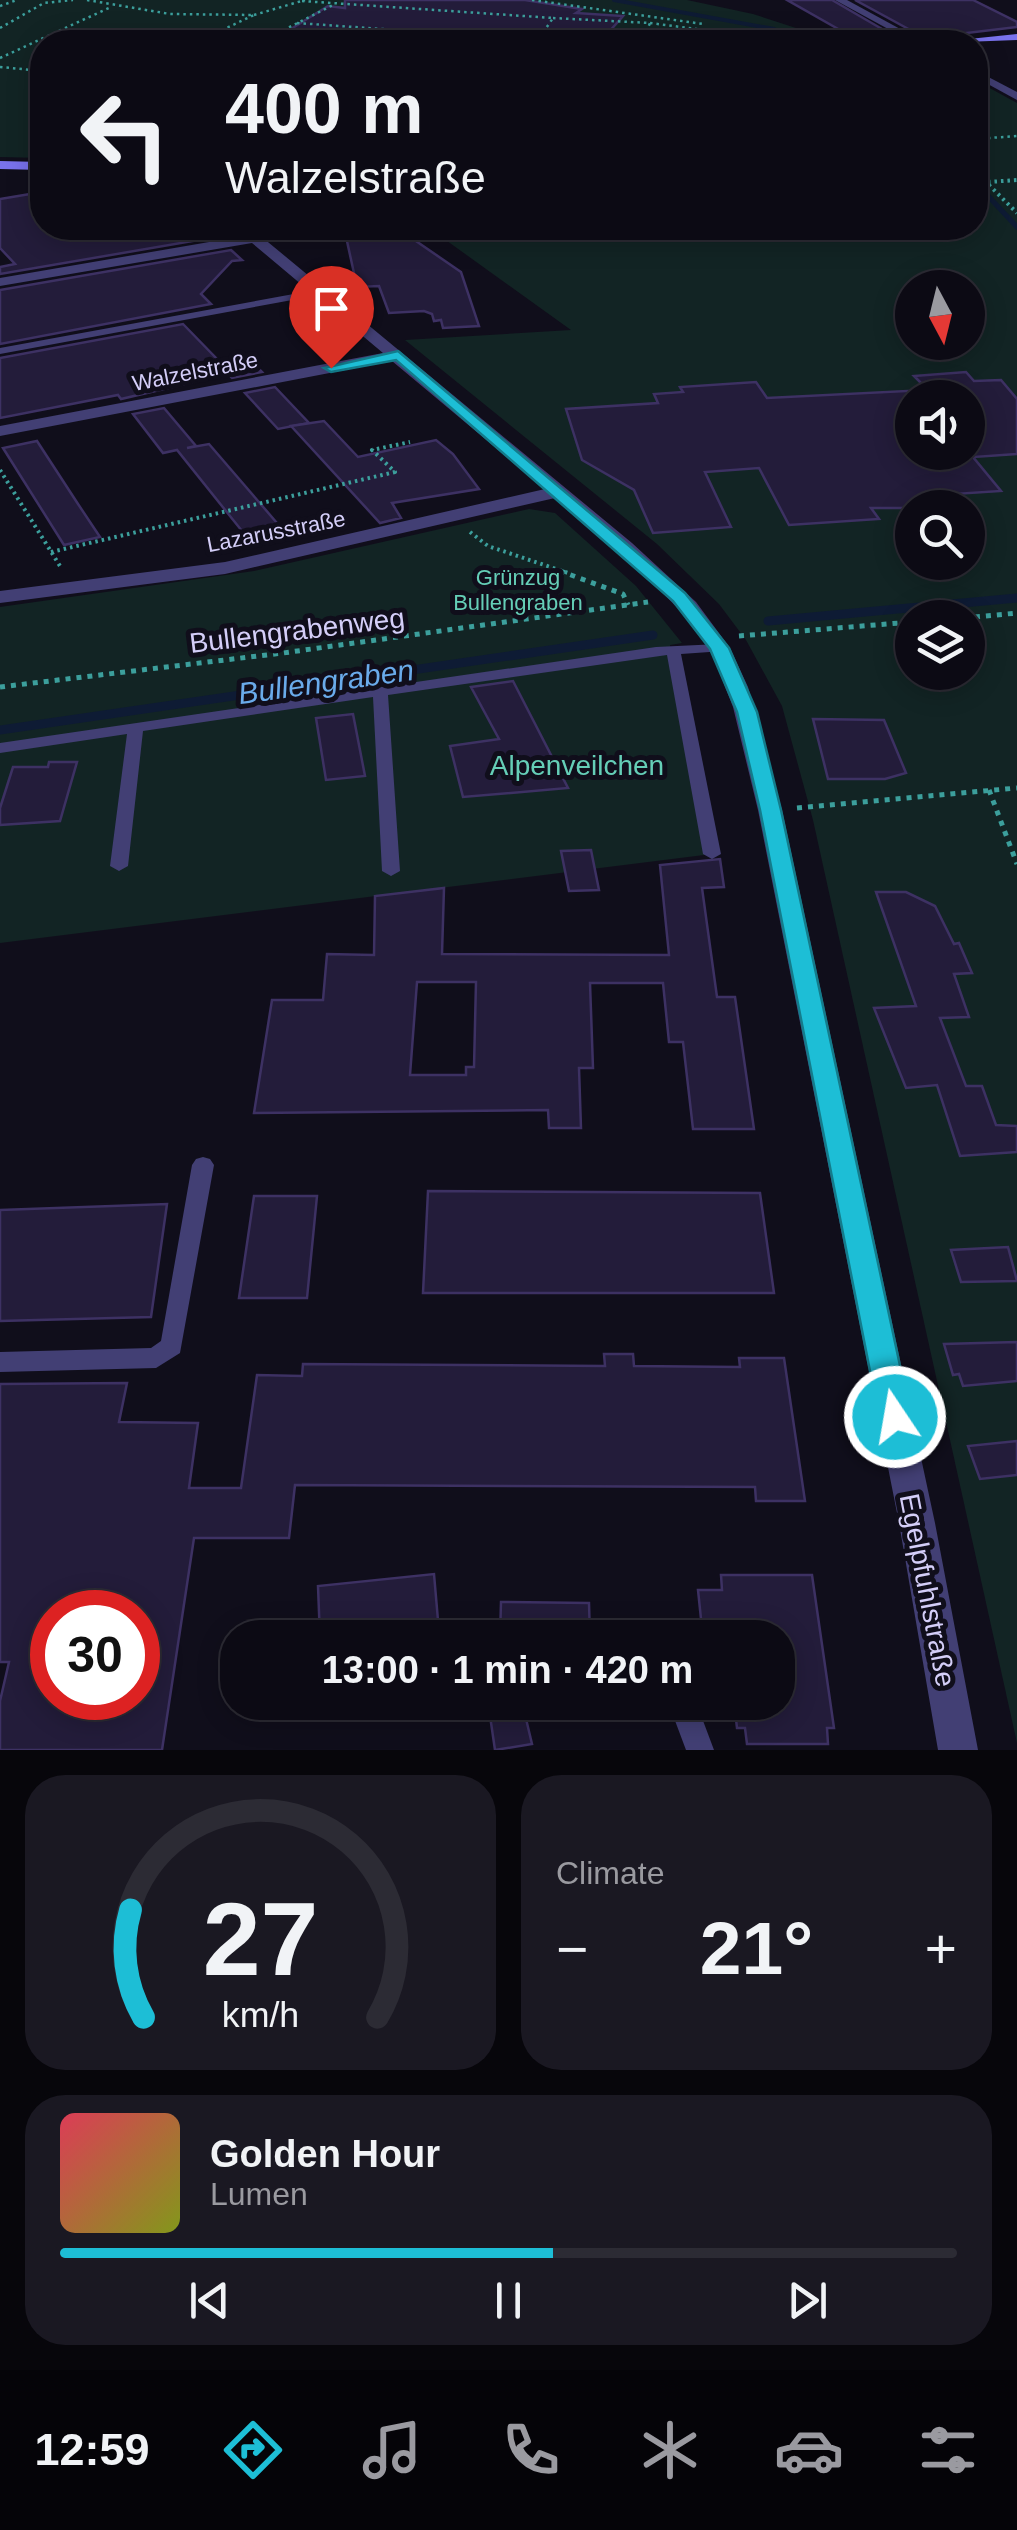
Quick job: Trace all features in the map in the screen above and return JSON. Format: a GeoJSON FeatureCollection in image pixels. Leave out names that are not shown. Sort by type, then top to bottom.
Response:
{"type":"FeatureCollection","features":[{"type":"Feature","properties":{"kind":"street"},"geometry":{"type":"LineString","coordinates":[[840,0],[896,30]]}},
{"type":"Feature","properties":{"kind":"street"},"geometry":{"type":"LineString","coordinates":[[988,40],[1017,38]]}},
{"type":"Feature","properties":{"kind":"street"},"geometry":{"type":"LineString","coordinates":[[988,81],[1017,97]]}},
{"type":"Feature","properties":{"kind":"street"},"geometry":{"type":"LineString","coordinates":[[0,165],[30,166]]}},
{"type":"Feature","properties":{"kind":"street"},"geometry":{"type":"LineString","coordinates":[[0,282],[213,240]]}},
{"type":"Feature","properties":{"kind":"street","name":"Egelpfuhlstraße"},"geometry":{"type":"LineString","coordinates":[[258,240],[679,597],[716,643],[747,712],[770,810],[917,1522],[958,1750]]}},
{"type":"Feature","properties":{"kind":"street","name":"Walzelstraße"},"geometry":{"type":"LineString","coordinates":[[0,431],[398,356]]}},
{"type":"Feature","properties":{"kind":"street","name":"Lazarusstraße"},"geometry":{"type":"LineString","coordinates":[[0,597],[225,568],[558,492]]}},
{"type":"Feature","properties":{"kind":"lane"},"geometry":{"type":"LineString","coordinates":[[0,351],[321,292]]}},
{"type":"Feature","properties":{"kind":"lane"},"geometry":{"type":"LineString","coordinates":[[0,748],[716,643]]}},
{"type":"Feature","properties":{"kind":"lane"},"geometry":{"type":"LineString","coordinates":[[673,650],[712,854]]}},
{"type":"Feature","properties":{"kind":"lane"},"geometry":{"type":"LineString","coordinates":[[380,690],[391,872]]}},
{"type":"Feature","properties":{"kind":"lane"},"geometry":{"type":"LineString","coordinates":[[119,866],[136,728]]}},
{"type":"Feature","properties":{"kind":"lane"},"geometry":{"type":"LineString","coordinates":[[0,1362],[156,1358],[172,1346],[203,1165]]}},
{"type":"Feature","properties":{"kind":"lane"},"geometry":{"type":"LineString","coordinates":[[689,1720],[700,1750]]}},
{"type":"Feature","properties":{"kind":"path"},"geometry":{"type":"LineString","coordinates":[[0,6],[16,0]]}},
{"type":"Feature","properties":{"kind":"path"},"geometry":{"type":"LineString","coordinates":[[2,25],[44,3],[72,0]]}},
{"type":"Feature","properties":{"kind":"path"},"geometry":{"type":"LineString","coordinates":[[87,0],[111,7],[202,16],[254,15]]}},
{"type":"Feature","properties":{"kind":"path"},"geometry":{"type":"LineString","coordinates":[[222,30],[254,15],[304,0],[682,24],[706,30]]}},
{"type":"Feature","properties":{"kind":"path"},"geometry":{"type":"LineString","coordinates":[[532,0],[708,25]]}},
{"type":"Feature","properties":{"kind":"path"},"geometry":{"type":"LineString","coordinates":[[283,30],[335,4]]}},
{"type":"Feature","properties":{"kind":"path"},"geometry":{"type":"LineString","coordinates":[[61,30],[111,7]]}},
{"type":"Feature","properties":{"kind":"path"},"geometry":{"type":"LineString","coordinates":[[545,30],[553,18]]}},
{"type":"Feature","properties":{"kind":"path"},"geometry":{"type":"LineString","coordinates":[[297,23],[390,30]]}},
{"type":"Feature","properties":{"kind":"path"},"geometry":{"type":"LineString","coordinates":[[647,30],[650,23]]}},
{"type":"Feature","properties":{"kind":"path"},"geometry":{"type":"LineString","coordinates":[[0,58],[30,44]]}},
{"type":"Feature","properties":{"kind":"path"},"geometry":{"type":"LineString","coordinates":[[0,67],[30,71]]}},
{"type":"Feature","properties":{"kind":"path"},"geometry":{"type":"LineString","coordinates":[[988,138],[1017,136]]}},
{"type":"Feature","properties":{"kind":"path"},"geometry":{"type":"LineString","coordinates":[[988,182],[1017,180]]}},
{"type":"Feature","properties":{"kind":"path"},"geometry":{"type":"LineString","coordinates":[[988,183],[1017,214]]}},
{"type":"Feature","properties":{"kind":"path"},"geometry":{"type":"LineString","coordinates":[[51,552],[395,472],[372,450],[410,442]]}},
{"type":"Feature","properties":{"kind":"path"},"geometry":{"type":"LineString","coordinates":[[0,470],[69,580]]}},
{"type":"Feature","properties":{"kind":"path"},"geometry":{"type":"LineString","coordinates":[[461,522],[488,546],[609,587],[623,594],[628,605]]}},
{"type":"Feature","properties":{"kind":"path","name":"Bullengrabenweg"},"geometry":{"type":"LineString","coordinates":[[0,687],[658,600]]}},
{"type":"Feature","properties":{"kind":"path"},"geometry":{"type":"LineString","coordinates":[[985,616],[1017,613]]}},
{"type":"Feature","properties":{"kind":"path"},"geometry":{"type":"LineString","coordinates":[[716,643],[895,624]]}},
{"type":"Feature","properties":{"kind":"path"},"geometry":{"type":"LineString","coordinates":[[770,810],[1017,788]]}},
{"type":"Feature","properties":{"kind":"path"},"geometry":{"type":"LineString","coordinates":[[989,790],[1017,864]]}},
{"type":"Feature","properties":{"kind":"green space"},"geometry":{"type":"Polygon","coordinates":[[[0,0],[687,0],[753,14],[802,30],[30,30],[30,158],[0,157],[0,0]]]}},
{"type":"Feature","properties":{"kind":"green space"},"geometry":{"type":"Polygon","coordinates":[[[988,87],[1017,103],[1017,1743],[813,820],[782,706],[746,640],[719,604],[657,544],[405,340],[571,330],[446,240],[988,240],[988,87]]]}},
{"type":"Feature","properties":{"kind":"green space","name":"Alpenveilchen"},"geometry":{"type":"Polygon","coordinates":[[[529,509],[555,513],[636,586],[682,643],[670,645],[712,854],[0,943],[0,607],[254,571],[529,509]]]}},
{"type":"Feature","properties":{"kind":"building"},"geometry":{"type":"Polygon","coordinates":[[[345,0],[525,0],[582,9],[576,13],[623,16],[611,30],[289,30],[328,6],[345,8],[345,0]]]}},
{"type":"Feature","properties":{"kind":"building"},"geometry":{"type":"Polygon","coordinates":[[[787,0],[832,0],[884,30],[840,30],[787,0]]]}},
{"type":"Feature","properties":{"kind":"building"},"geometry":{"type":"Polygon","coordinates":[[[855,0],[973,0],[1017,22],[1017,27],[988,30],[910,30],[855,0]]]}},
{"type":"Feature","properties":{"kind":"building"},"geometry":{"type":"Polygon","coordinates":[[[30,194],[30,240],[198,240],[0,274],[0,267],[15,264],[0,248],[0,199],[30,194]]]}},
{"type":"Feature","properties":{"kind":"building"},"geometry":{"type":"Polygon","coordinates":[[[347,240],[414,240],[461,272],[479,326],[443,328],[441,320],[434,321],[432,314],[424,311],[389,313],[379,286],[357,287],[347,240]]]}},
{"type":"Feature","properties":{"kind":"building"},"geometry":{"type":"Polygon","coordinates":[[[231,250],[242,260],[232,261],[201,294],[211,304],[0,344],[0,290],[231,250]]]}},
{"type":"Feature","properties":{"kind":"building"},"geometry":{"type":"Polygon","coordinates":[[[183,324],[219,361],[246,356],[262,372],[232,378],[228,374],[121,399],[118,395],[0,418],[0,358],[183,324]]]}},
{"type":"Feature","properties":{"kind":"building"},"geometry":{"type":"Polygon","coordinates":[[[966,372],[973,380],[918,380],[914,376],[966,372]]]}},
{"type":"Feature","properties":{"kind":"building"},"geometry":{"type":"Polygon","coordinates":[[[1001,380],[1017,399],[1017,454],[985,456],[985,381],[1001,380]]]}},
{"type":"Feature","properties":{"kind":"building"},"geometry":{"type":"Polygon","coordinates":[[[756,382],[767,398],[895,392],[895,470],[984,470],[1001,491],[895,490],[895,508],[871,508],[879,519],[789,525],[759,468],[705,472],[731,527],[653,533],[634,490],[582,460],[566,409],[658,403],[654,394],[683,392],[680,387],[756,382]]]}},
{"type":"Feature","properties":{"kind":"building"},"geometry":{"type":"Polygon","coordinates":[[[275,387],[309,423],[278,429],[245,393],[275,387]]]}},
{"type":"Feature","properties":{"kind":"building"},"geometry":{"type":"Polygon","coordinates":[[[164,408],[196,446],[187,448],[209,444],[283,530],[246,536],[177,450],[163,453],[133,414],[164,408]]]}},
{"type":"Feature","properties":{"kind":"building"},"geometry":{"type":"Polygon","coordinates":[[[324,421],[358,457],[436,440],[453,454],[479,489],[392,503],[401,518],[380,523],[291,426],[324,421]]]}},
{"type":"Feature","properties":{"kind":"building"},"geometry":{"type":"Polygon","coordinates":[[[37,441],[100,537],[64,545],[3,448],[37,441]]]}},
{"type":"Feature","properties":{"kind":"building"},"geometry":{"type":"Polygon","coordinates":[[[513,681],[568,788],[463,797],[450,746],[499,739],[471,687],[513,681]]]}},
{"type":"Feature","properties":{"kind":"building"},"geometry":{"type":"Polygon","coordinates":[[[353,714],[365,776],[326,780],[316,718],[353,714]]]}},
{"type":"Feature","properties":{"kind":"building"},"geometry":{"type":"Polygon","coordinates":[[[813,719],[884,720],[906,773],[885,779],[828,779],[813,719]]]}},
{"type":"Feature","properties":{"kind":"building"},"geometry":{"type":"Polygon","coordinates":[[[49,762],[77,762],[60,821],[0,825],[0,808],[13,767],[48,767],[49,762]]]}},
{"type":"Feature","properties":{"kind":"building"},"geometry":{"type":"Polygon","coordinates":[[[591,850],[599,890],[569,891],[561,851],[591,850]]]}},
{"type":"Feature","properties":{"kind":"building"},"geometry":{"type":"Polygon","coordinates":[[[720,859],[724,887],[702,888],[717,997],[735,997],[754,1129],[693,1129],[683,1042],[669,1042],[663,983],[590,983],[593,1068],[579,1068],[581,1128],[549,1128],[548,1110],[254,1113],[272,1000],[323,1000],[327,954],[374,955],[375,896],[444,888],[442,954],[669,955],[660,865],[720,859]],[[417,982],[410,1075],[466,1075],[466,1067],[474,1067],[476,982],[417,982]]]}},
{"type":"Feature","properties":{"kind":"building"},"geometry":{"type":"Polygon","coordinates":[[[876,892],[906,892],[935,906],[954,944],[959,943],[972,973],[954,974],[969,1017],[940,1018],[966,1086],[982,1086],[996,1125],[1017,1126],[1017,1152],[960,1156],[937,1085],[906,1088],[874,1008],[916,1006],[876,892]]]}},
{"type":"Feature","properties":{"kind":"building"},"geometry":{"type":"Polygon","coordinates":[[[428,1191],[760,1193],[774,1293],[423,1293],[428,1191]]]}},
{"type":"Feature","properties":{"kind":"building"},"geometry":{"type":"Polygon","coordinates":[[[254,1196],[317,1196],[307,1298],[239,1298],[254,1196]]]}},
{"type":"Feature","properties":{"kind":"building"},"geometry":{"type":"Polygon","coordinates":[[[167,1204],[151,1317],[0,1321],[0,1210],[167,1204]]]}},
{"type":"Feature","properties":{"kind":"building"},"geometry":{"type":"Polygon","coordinates":[[[1008,1247],[1017,1281],[961,1282],[951,1250],[1008,1247]]]}},
{"type":"Feature","properties":{"kind":"building"},"geometry":{"type":"Polygon","coordinates":[[[1017,1342],[1017,1381],[963,1386],[959,1374],[953,1375],[944,1344],[1017,1342]]]}},
{"type":"Feature","properties":{"kind":"building"},"geometry":{"type":"Polygon","coordinates":[[[604,1354],[633,1354],[634,1366],[740,1367],[739,1358],[784,1358],[805,1501],[756,1501],[755,1487],[295,1485],[289,1538],[194,1538],[162,1750],[0,1750],[0,1701],[9,1662],[0,1662],[0,1384],[127,1383],[119,1422],[198,1423],[189,1488],[241,1488],[257,1375],[302,1376],[303,1364],[605,1366],[604,1354]]]}},
{"type":"Feature","properties":{"kind":"building"},"geometry":{"type":"Polygon","coordinates":[[[1017,1441],[1017,1475],[980,1479],[968,1446],[1017,1441]]]}},
{"type":"Feature","properties":{"kind":"building"},"geometry":{"type":"Polygon","coordinates":[[[434,1574],[438,1620],[319,1620],[318,1586],[434,1574]]]}},
{"type":"Feature","properties":{"kind":"building"},"geometry":{"type":"Polygon","coordinates":[[[721,1575],[812,1575],[834,1728],[827,1728],[828,1744],[747,1744],[745,1728],[737,1728],[736,1720],[795,1720],[795,1620],[701,1619],[698,1590],[722,1590],[721,1575]]]}},
{"type":"Feature","properties":{"kind":"building"},"geometry":{"type":"Polygon","coordinates":[[[501,1602],[589,1603],[589,1620],[500,1620],[501,1602]]]}},
{"type":"Feature","properties":{"kind":"building"},"geometry":{"type":"Polygon","coordinates":[[[491,1720],[526,1720],[532,1744],[495,1750],[491,1720]]]}},
{"type":"Feature","properties":{"kind":"waterway"},"geometry":{"type":"LineString","coordinates":[[614,0],[777,30]]}},
{"type":"Feature","properties":{"kind":"waterway"},"geometry":{"type":"LineString","coordinates":[[988,196],[1017,227]]}},
{"type":"Feature","properties":{"kind":"waterway","name":"Bullengraben"},"geometry":{"type":"LineString","coordinates":[[768,621],[1017,598]]}},
{"type":"Feature","properties":{"kind":"waterway","name":"Bullengraben"},"geometry":{"type":"LineString","coordinates":[[0,730],[653,635]]}},
{"type":"Feature","properties":{"kind":"route"},"geometry":{"type":"LineString","coordinates":[[331,368],[398,356],[679,597],[719,648],[747,712],[770,810],[895,1417]]}},
{"type":"Feature","properties":{"kind":"park label","name":"Grünzug Bullengraben"},"geometry":{"type":"Point","coordinates":[518,590]}}]}
